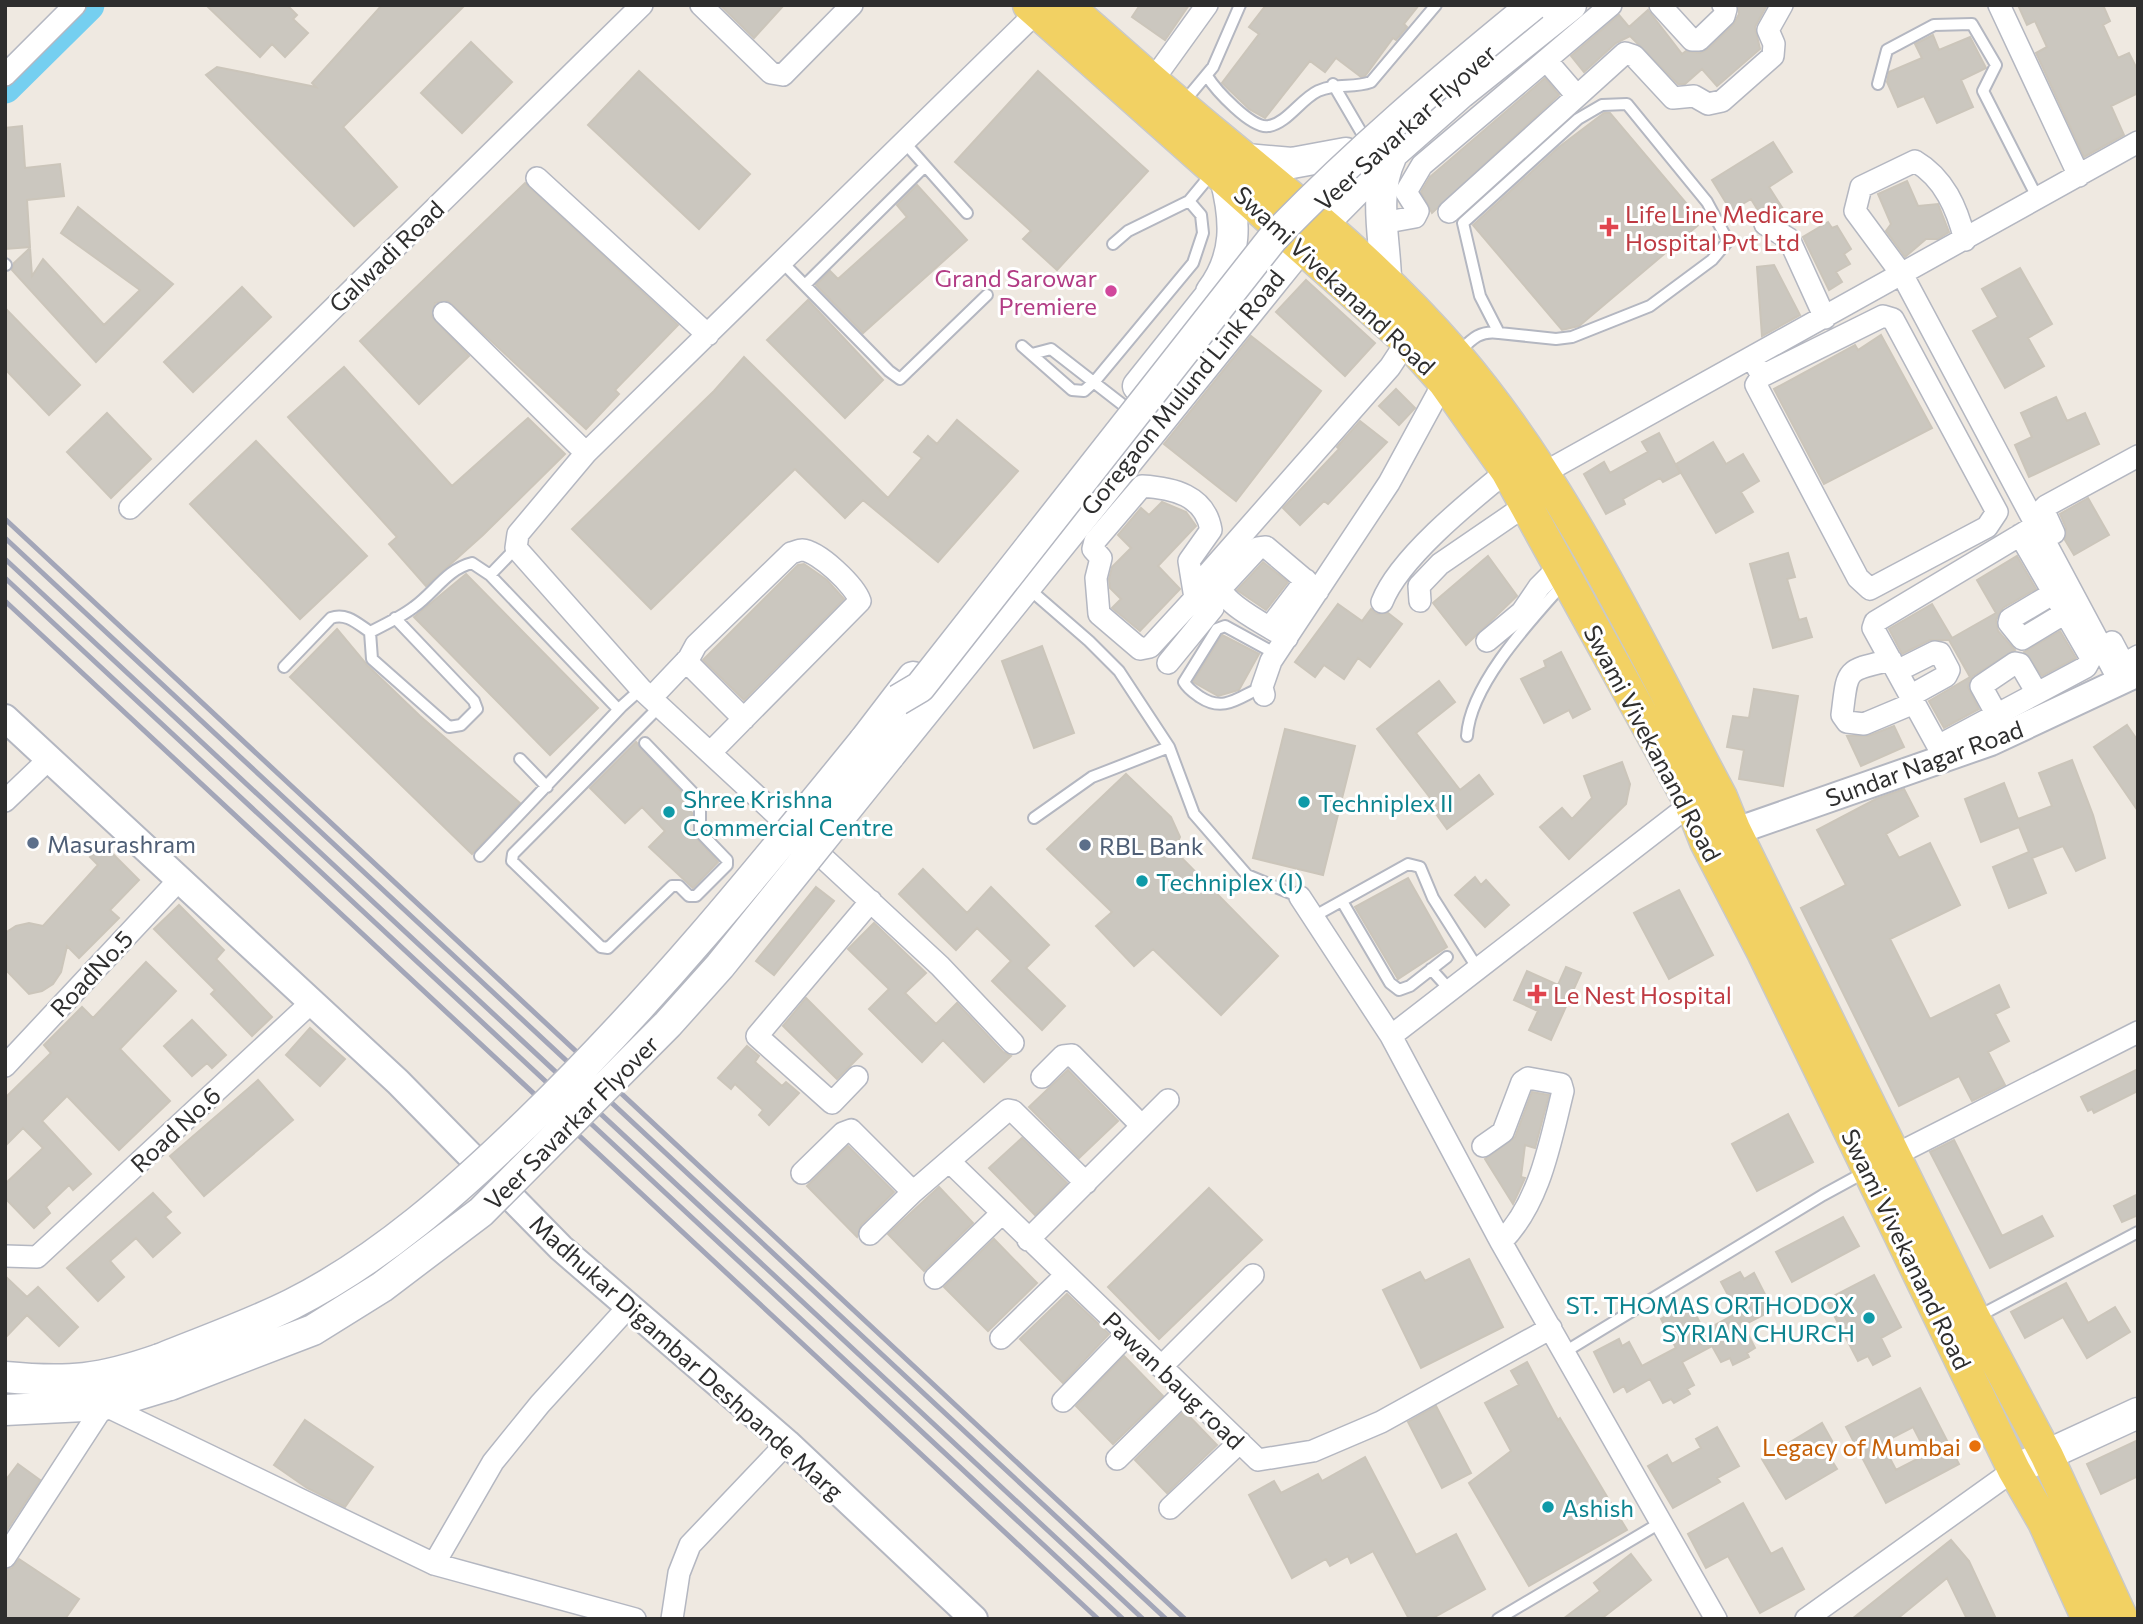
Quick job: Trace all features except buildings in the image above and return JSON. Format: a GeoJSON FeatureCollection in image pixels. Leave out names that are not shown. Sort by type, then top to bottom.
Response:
{"type":"FeatureCollection","features":[{"type":"Feature","properties":{"kind":"main road","name":"Goregaon Mulund Link Road"},"geometry":{"type":"LineString","coordinates":[[889,755],[906,710],[1123,405],[1271,221],[1294,197],[1518,5]]}},
{"type":"Feature","properties":{"kind":"main road","name":"Veer Savarkar Flyover"},"geometry":{"type":"LineString","coordinates":[[906,710],[920,687],[1273,238],[1331,178],[1447,75],[1533,5]]}},
{"type":"Feature","properties":{"kind":"main road","name":"Veer Savarkar Flyover"},"geometry":{"type":"LineString","coordinates":[[906,710],[928,691],[1275,249],[1326,196],[1465,72],[1546,5]]}},
{"type":"Feature","properties":{"kind":"main road","name":"Goregaon Mulund Link Road"},"geometry":{"type":"LineString","coordinates":[[864,741],[906,710],[1131,477],[1301,246],[1324,221],[1393,153],[1461,93],[1571,5]]}},
{"type":"Feature","properties":{"kind":"main road","name":"Swami Vivekanand Road"},"geometry":{"type":"LineString","coordinates":[[1044,7],[1153,80],[1181,105],[1271,221],[1415,330],[1544,471],[1721,797],[1720,836]]}},
{"type":"Feature","properties":{"kind":"main road","name":"Swami Vivekanand Road"},"geometry":{"type":"LineString","coordinates":[[1044,7],[1229,169],[1294,197],[1324,221],[1386,279],[1415,330]]}},
{"type":"Feature","properties":{"kind":"main road"},"geometry":{"type":"LineString","coordinates":[[1196,312],[1223,275],[1234,240],[1229,169],[1292,163],[1355,145]]}},
{"type":"Feature","properties":{"kind":"main road"},"geometry":{"type":"LineString","coordinates":[[1386,279],[1382,223],[1383,174],[1393,153]]}},
{"type":"Feature","properties":{"kind":"main road","name":"Swami Vivekanand Road"},"geometry":{"type":"LineString","coordinates":[[1450,369],[1691,804],[1720,836],[1881,1163],[2014,1470],[2044,1522],[2088,1619]]}},
{"type":"Feature","properties":{"kind":"main road","name":"Veer Savarkar Flyover"},"geometry":{"type":"LineString","coordinates":[[165,1372],[293,1304],[416,1223],[471,1178],[604,1048],[676,970],[864,741]]}},
{"type":"Feature","properties":{"kind":"main road","name":"Veer Savarkar Flyover"},"geometry":{"type":"LineString","coordinates":[[165,1372],[313,1330],[382,1287],[481,1212],[659,1034],[720,967],[889,755]]}},
{"type":"Feature","properties":{"kind":"main road","name":"Swami Vivekanand Road"},"geometry":{"type":"LineString","coordinates":[[1881,1163],[1974,1318],[2047,1455],[2122,1619]]}},
{"type":"Feature","properties":{"kind":"main road"},"geometry":{"type":"LineString","coordinates":[[5,1377],[56,1382],[165,1372]]}},
{"type":"Feature","properties":{"kind":"main road"},"geometry":{"type":"LineString","coordinates":[[5,1410],[104,1405],[165,1372]]}},
{"type":"Feature","properties":{"kind":"main road"},"geometry":{"type":"LineString","coordinates":[[2014,1470],[2138,1413]]}},
{"type":"Feature","properties":{"kind":"street"},"geometry":{"type":"LineString","coordinates":[[5,75],[75,5]]}},
{"type":"Feature","properties":{"kind":"street","name":"Galwadi Road"},"geometry":{"type":"LineString","coordinates":[[130,508],[642,5]]}},
{"type":"Feature","properties":{"kind":"street"},"geometry":{"type":"LineString","coordinates":[[701,5],[771,73],[783,75],[852,5]]}},
{"type":"Feature","properties":{"kind":"street"},"geometry":{"type":"LineString","coordinates":[[1153,80],[1207,5]]}},
{"type":"Feature","properties":{"kind":"street"},"geometry":{"type":"LineString","coordinates":[[1382,223],[1415,217],[1418,212],[1406,192],[1422,164],[1611,5]]}},
{"type":"Feature","properties":{"kind":"street"},"geometry":{"type":"LineString","coordinates":[[1660,5],[1692,40],[1699,40],[1724,16],[1726,9],[1723,5]]}},
{"type":"Feature","properties":{"kind":"street"},"geometry":{"type":"LineString","coordinates":[[1449,212],[1625,53],[1634,56],[1673,98],[1694,96],[1708,104],[1722,101],[1773,56],[1774,44],[1768,30],[1782,5]]}},
{"type":"Feature","properties":{"kind":"street"},"geometry":{"type":"LineString","coordinates":[[1999,5],[2079,176]]}},
{"type":"Feature","properties":{"kind":"street"},"geometry":{"type":"LineString","coordinates":[[1013,1043],[871,901],[651,698],[516,548],[518,534],[586,453],[1044,7]]}},
{"type":"Feature","properties":{"kind":"street"},"geometry":{"type":"LineString","coordinates":[[1546,60],[1577,96]]}},
{"type":"Feature","properties":{"kind":"street"},"geometry":{"type":"LineString","coordinates":[[1382,602],[1389,584],[1447,520],[1517,488],[1544,471],[1762,372],[1883,316],[1894,319],[1956,457],[1997,513],[1987,527],[1870,589],[1858,578],[1756,385],[1762,372],[1825,318],[2138,142]]}},
{"type":"Feature","properties":{"kind":"street"},"geometry":{"type":"LineString","coordinates":[[1965,240],[1958,211],[1932,171],[1914,161],[1860,187],[1855,211],[1903,276],[2042,532],[2129,678]]}},
{"type":"Feature","properties":{"kind":"street"},"geometry":{"type":"LineString","coordinates":[[537,178],[708,335]]}},
{"type":"Feature","properties":{"kind":"street"},"geometry":{"type":"LineString","coordinates":[[1765,224],[1788,239],[1825,318]]}},
{"type":"Feature","properties":{"kind":"street"},"geometry":{"type":"LineString","coordinates":[[444,313],[586,453]]}},
{"type":"Feature","properties":{"kind":"street"},"geometry":{"type":"LineString","coordinates":[[1168,663],[1213,608],[1205,577],[1390,367],[1415,330]]}},
{"type":"Feature","properties":{"kind":"street"},"geometry":{"type":"LineString","coordinates":[[1263,691],[1278,640],[1312,585],[1389,483],[1450,369]]}},
{"type":"Feature","properties":{"kind":"street"},"geometry":{"type":"LineString","coordinates":[[1956,457],[1992,438]]}},
{"type":"Feature","properties":{"kind":"street"},"geometry":{"type":"LineString","coordinates":[[2042,532],[1875,622],[1873,628],[1942,753],[1997,715],[2086,667],[2091,658],[2053,593],[2042,532],[2043,509],[2138,456]]}},
{"type":"Feature","properties":{"kind":"street"},"geometry":{"type":"LineString","coordinates":[[1131,477],[1180,490],[1209,517],[1211,530],[1189,561],[1195,598],[1150,647],[1140,649],[1099,614],[1096,578],[1101,558],[1093,549],[1131,477]]}},
{"type":"Feature","properties":{"kind":"street"},"geometry":{"type":"LineString","coordinates":[[1420,601],[1419,586],[1517,488]]}},
{"type":"Feature","properties":{"kind":"street"},"geometry":{"type":"LineString","coordinates":[[2042,532],[2122,661],[2126,663],[2138,656]]}},
{"type":"Feature","properties":{"kind":"street"},"geometry":{"type":"LineString","coordinates":[[1278,640],[1223,595],[1221,588],[1258,548],[1266,547],[1312,585]]}},
{"type":"Feature","properties":{"kind":"street"},"geometry":{"type":"LineString","coordinates":[[651,698],[685,662],[696,645],[791,553],[803,550],[822,559],[858,593],[860,601],[710,753]]}},
{"type":"Feature","properties":{"kind":"street"},"geometry":{"type":"LineString","coordinates":[[1487,641],[1522,612],[1539,587],[1562,574]]}},
{"type":"Feature","properties":{"kind":"street"},"geometry":{"type":"LineString","coordinates":[[2053,593],[2010,619],[2009,623],[2022,639],[2065,613]]}},
{"type":"Feature","properties":{"kind":"street"},"geometry":{"type":"LineString","coordinates":[[1935,652],[1940,653],[1949,670],[1946,676],[1912,699],[1864,724],[1847,722],[1842,715],[1847,676],[1854,669],[1894,665],[1935,652]]}},
{"type":"Feature","properties":{"kind":"street"},"geometry":{"type":"LineString","coordinates":[[685,662],[744,719]]}},
{"type":"Feature","properties":{"kind":"street"},"geometry":{"type":"LineString","coordinates":[[1997,715],[1981,686],[2015,663],[2020,664],[2037,693]]}},
{"type":"Feature","properties":{"kind":"street","name":"Sundar Nagar Road"},"geometry":{"type":"LineString","coordinates":[[1720,836],[1942,753],[1991,743],[2129,678]]}},
{"type":"Feature","properties":{"kind":"street","name":"Madhukar Digambar Deshpande Marg"},"geometry":{"type":"LineString","coordinates":[[5,718],[398,1082],[561,1248],[788,1443],[974,1619]]}},
{"type":"Feature","properties":{"kind":"street"},"geometry":{"type":"LineString","coordinates":[[5,801],[48,760]]}},
{"type":"Feature","properties":{"kind":"street"},"geometry":{"type":"LineString","coordinates":[[1391,1036],[1691,804]]}},
{"type":"Feature","properties":{"kind":"street","name":"RoadNo.5"},"geometry":{"type":"LineString","coordinates":[[5,1066],[178,881]]}},
{"type":"Feature","properties":{"kind":"street"},"geometry":{"type":"LineString","coordinates":[[1300,897],[1391,1036],[1501,1242],[1716,1619]]}},
{"type":"Feature","properties":{"kind":"street"},"geometry":{"type":"LineString","coordinates":[[857,1077],[832,1103],[757,1036],[871,901]]}},
{"type":"Feature","properties":{"kind":"street","name":"Road No.6"},"geometry":{"type":"LineString","coordinates":[[5,1256],[37,1256],[313,1001]]}},
{"type":"Feature","properties":{"kind":"street"},"geometry":{"type":"LineString","coordinates":[[1881,1163],[2138,1032]]}},
{"type":"Feature","properties":{"kind":"street"},"geometry":{"type":"LineString","coordinates":[[1042,1077],[1063,1056],[1072,1055],[1142,1126]]}},
{"type":"Feature","properties":{"kind":"street"},"geometry":{"type":"LineString","coordinates":[[1483,1146],[1503,1132],[1522,1082],[1528,1078],[1561,1084],[1563,1091],[1544,1165],[1522,1216],[1501,1242]]}},
{"type":"Feature","properties":{"kind":"street"},"geometry":{"type":"LineString","coordinates":[[1028,1240],[1168,1100]]}},
{"type":"Feature","properties":{"kind":"street"},"geometry":{"type":"LineString","coordinates":[[870,1234],[913,1192],[1008,1110],[1013,1111],[1086,1183]]}},
{"type":"Feature","properties":{"kind":"street"},"geometry":{"type":"LineString","coordinates":[[802,1173],[843,1133],[851,1130],[913,1192]]}},
{"type":"Feature","properties":{"kind":"street","name":"Pawan baug road"},"geometry":{"type":"LineString","coordinates":[[948,1161],[1258,1460],[1313,1451],[1381,1422],[1551,1328]]}},
{"type":"Feature","properties":{"kind":"street"},"geometry":{"type":"LineString","coordinates":[[935,1278],[1001,1214]]}},
{"type":"Feature","properties":{"kind":"street"},"geometry":{"type":"LineString","coordinates":[[1161,1367],[1253,1275]]}},
{"type":"Feature","properties":{"kind":"street"},"geometry":{"type":"LineString","coordinates":[[1002,1338],[1065,1276]]}},
{"type":"Feature","properties":{"kind":"street"},"geometry":{"type":"LineString","coordinates":[[434,1564],[493,1462],[540,1404],[629,1305]]}},
{"type":"Feature","properties":{"kind":"street"},"geometry":{"type":"LineString","coordinates":[[1063,1401],[1127,1335]]}},
{"type":"Feature","properties":{"kind":"street"},"geometry":{"type":"LineString","coordinates":[[1117,1459],[1186,1391]]}},
{"type":"Feature","properties":{"kind":"street"},"geometry":{"type":"LineString","coordinates":[[5,1557],[104,1405],[434,1564],[635,1619]]}},
{"type":"Feature","properties":{"kind":"street"},"geometry":{"type":"LineString","coordinates":[[1170,1508],[1240,1442]]}},
{"type":"Feature","properties":{"kind":"street"},"geometry":{"type":"LineString","coordinates":[[672,1619],[679,1573],[690,1545],[788,1443]]}},
{"type":"Feature","properties":{"kind":"street"},"geometry":{"type":"LineString","coordinates":[[1806,1619],[2014,1470]]}},
{"type":"Feature","properties":{"kind":"lane"},"geometry":{"type":"LineString","coordinates":[[1181,105],[1207,76],[1240,5]]}},
{"type":"Feature","properties":{"kind":"lane"},"geometry":{"type":"LineString","coordinates":[[1207,76],[1217,92],[1261,126],[1271,126],[1314,93],[1333,85],[1358,87],[1371,82],[1436,5]]}},
{"type":"Feature","properties":{"kind":"lane"},"geometry":{"type":"LineString","coordinates":[[1878,84],[1888,50],[1934,25],[1972,24],[1996,65],[1983,91],[2038,199]]}},
{"type":"Feature","properties":{"kind":"lane"},"geometry":{"type":"LineString","coordinates":[[1333,85],[1355,145]]}},
{"type":"Feature","properties":{"kind":"lane"},"geometry":{"type":"LineString","coordinates":[[1450,369],[1476,335],[1499,333],[1556,339],[1572,337],[1605,321],[1650,306],[1712,260],[1728,241],[1707,201],[1627,104],[1602,105],[1578,119],[1463,223],[1480,296],[1499,333]]}},
{"type":"Feature","properties":{"kind":"lane"},"geometry":{"type":"LineString","coordinates":[[905,143],[967,213]]}},
{"type":"Feature","properties":{"kind":"lane"},"geometry":{"type":"LineString","coordinates":[[804,285],[925,166]]}},
{"type":"Feature","properties":{"kind":"lane"},"geometry":{"type":"LineString","coordinates":[[1113,244],[1128,231],[1189,201],[1229,169]]}},
{"type":"Feature","properties":{"kind":"lane"},"geometry":{"type":"LineString","coordinates":[[1021,346],[1072,390],[1084,391],[1193,264],[1203,233],[1200,215],[1189,201]]}},
{"type":"Feature","properties":{"kind":"lane"},"geometry":{"type":"LineString","coordinates":[[783,263],[889,372],[900,379],[987,295]]}},
{"type":"Feature","properties":{"kind":"lane"},"geometry":{"type":"LineString","coordinates":[[1032,354],[1051,349],[1123,405]]}},
{"type":"Feature","properties":{"kind":"lane"},"geometry":{"type":"LineString","coordinates":[[490,575],[516,548]]}},
{"type":"Feature","properties":{"kind":"lane"},"geometry":{"type":"LineString","coordinates":[[370,632],[414,607],[448,575],[472,563],[490,575],[618,709]]}},
{"type":"Feature","properties":{"kind":"lane"},"geometry":{"type":"LineString","coordinates":[[1467,736],[1468,721],[1479,696],[1562,574]]}},
{"type":"Feature","properties":{"kind":"lane"},"geometry":{"type":"LineString","coordinates":[[1026,586],[1119,671],[1169,747],[1194,814],[1247,875],[1300,897]]}},
{"type":"Feature","properties":{"kind":"lane"},"geometry":{"type":"LineString","coordinates":[[284,667],[331,618],[339,615],[346,617],[370,632]]}},
{"type":"Feature","properties":{"kind":"lane"},"geometry":{"type":"LineString","coordinates":[[370,632],[372,659],[449,727],[461,726],[477,709],[474,701],[396,618]]}},
{"type":"Feature","properties":{"kind":"lane"},"geometry":{"type":"LineString","coordinates":[[1263,691],[1213,706],[1184,682],[1217,629],[1224,626],[1278,640]]}},
{"type":"Feature","properties":{"kind":"lane"},"geometry":{"type":"LineString","coordinates":[[480,856],[618,709],[651,698]]}},
{"type":"Feature","properties":{"kind":"lane"},"geometry":{"type":"LineString","coordinates":[[645,743],[696,796],[701,811],[700,832],[727,860],[727,865],[696,896],[689,896],[679,886],[672,886],[608,948],[601,947],[512,861],[513,855],[651,698]]}},
{"type":"Feature","properties":{"kind":"lane"},"geometry":{"type":"LineString","coordinates":[[1034,818],[1092,777],[1169,747]]}},
{"type":"Feature","properties":{"kind":"lane"},"geometry":{"type":"LineString","coordinates":[[520,760],[547,787]]}},
{"type":"Feature","properties":{"kind":"lane"},"geometry":{"type":"LineString","coordinates":[[1312,917],[1343,903],[1408,864],[1420,867],[1433,898],[1478,969]]}},
{"type":"Feature","properties":{"kind":"lane"},"geometry":{"type":"LineString","coordinates":[[1343,903],[1390,983],[1399,990],[1447,957]]}},
{"type":"Feature","properties":{"kind":"lane"},"geometry":{"type":"LineString","coordinates":[[1431,969],[1450,990]]}},
{"type":"Feature","properties":{"kind":"lane"},"geometry":{"type":"LineString","coordinates":[[1563,1353],[1823,1195],[1881,1163]]}},
{"type":"Feature","properties":{"kind":"lane"},"geometry":{"type":"LineString","coordinates":[[1974,1318],[2138,1232]]}},
{"type":"Feature","properties":{"kind":"lane"},"geometry":{"type":"LineString","coordinates":[[1498,1619],[1660,1523]]}},
{"type":"Feature","properties":{"kind":"waterway"},"geometry":{"type":"LineString","coordinates":[[5,87],[88,5]]}},
{"type":"Feature","properties":{"kind":"railway"},"geometry":{"type":"LineString","coordinates":[[5,519],[1185,1619]]}},
{"type":"Feature","properties":{"kind":"railway"},"geometry":{"type":"LineString","coordinates":[[5,538],[1166,1619]]}},
{"type":"Feature","properties":{"kind":"railway"},"geometry":{"type":"LineString","coordinates":[[5,559],[1143,1619]]}},
{"type":"Feature","properties":{"kind":"railway"},"geometry":{"type":"LineString","coordinates":[[5,578],[1123,1619]]}},
{"type":"Feature","properties":{"kind":"railway"},"geometry":{"type":"LineString","coordinates":[[5,601],[1098,1619]]}},
{"type":"Feature","properties":{"kind":"place","name":"Life Line Medicare Hospital Pvt Ltd"},"geometry":{"type":"Point","coordinates":[1609,227]}},
{"type":"Feature","properties":{"kind":"place","name":"Grand Sarowar Premiere"},"geometry":{"type":"Point","coordinates":[1111,291]}},
{"type":"Feature","properties":{"kind":"place","name":"Techniplex II"},"geometry":{"type":"Point","coordinates":[1304,802]}},
{"type":"Feature","properties":{"kind":"place","name":"Shree Krishna Commercial Centre"},"geometry":{"type":"Point","coordinates":[669,812]}},
{"type":"Feature","properties":{"kind":"place","name":"Masurashram"},"geometry":{"type":"Point","coordinates":[33,843]}},
{"type":"Feature","properties":{"kind":"place","name":"RBL Bank"},"geometry":{"type":"Point","coordinates":[1085,845]}},
{"type":"Feature","properties":{"kind":"place","name":"Techniplex (I)"},"geometry":{"type":"Point","coordinates":[1142,881]}},
{"type":"Feature","properties":{"kind":"place","name":"Le Nest Hospital"},"geometry":{"type":"Point","coordinates":[1537,994]}},
{"type":"Feature","properties":{"kind":"place","name":"ST. THOMAS ORTHODOX SYRIAN CHURCH"},"geometry":{"type":"Point","coordinates":[1869,1318]}},
{"type":"Feature","properties":{"kind":"place","name":"Legacy of Mumbai"},"geometry":{"type":"Point","coordinates":[1975,1446]}},
{"type":"Feature","properties":{"kind":"place","name":"Ashish"},"geometry":{"type":"Point","coordinates":[1548,1507]}}]}
